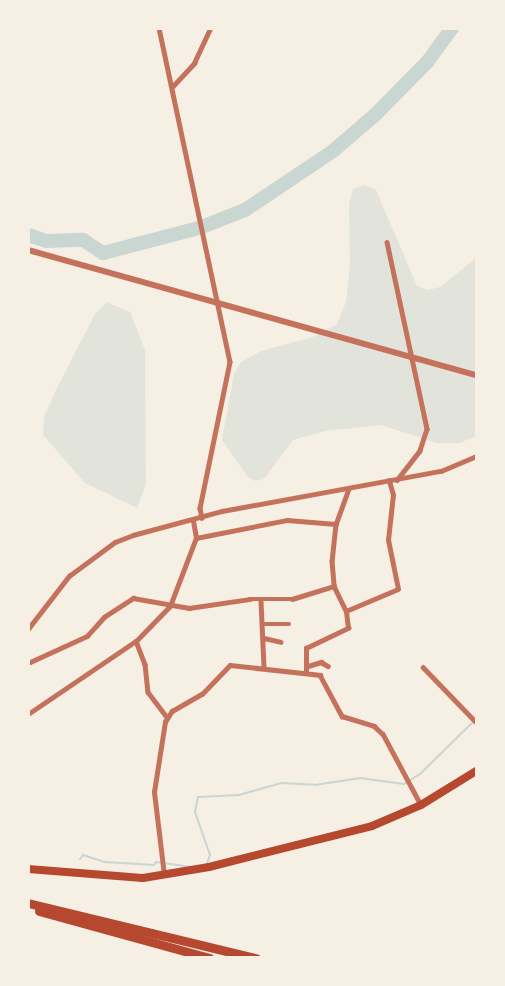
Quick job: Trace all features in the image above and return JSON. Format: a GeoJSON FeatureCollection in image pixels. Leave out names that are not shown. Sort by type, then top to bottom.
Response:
{"type":"FeatureCollection","features":[{"type":"Feature","properties":{"kind":"highway"},"geometry":{"type":"LineString","coordinates":[[28,903],[256,957]]}},
{"type":"Feature","properties":{"kind":"highway"},"geometry":{"type":"LineString","coordinates":[[28,908],[210,957]]}},
{"type":"Feature","properties":{"kind":"main road"},"geometry":{"type":"LineString","coordinates":[[28,869],[71,870],[117,878],[164,875],[372,826],[421,805],[477,771]]}},
{"type":"Feature","properties":{"kind":"street"},"geometry":{"type":"LineString","coordinates":[[159,28],[218,301],[230,372],[200,508],[202,518]]}},
{"type":"Feature","properties":{"kind":"street"},"geometry":{"type":"LineString","coordinates":[[172,87],[194,63],[210,28]]}},
{"type":"Feature","properties":{"kind":"street"},"geometry":{"type":"LineString","coordinates":[[387,242],[428,437],[398,480]]}},
{"type":"Feature","properties":{"kind":"street"},"geometry":{"type":"LineString","coordinates":[[28,250],[409,354],[477,375]]}},
{"type":"Feature","properties":{"kind":"street"},"geometry":{"type":"LineString","coordinates":[[28,629],[69,576],[110,545],[154,527],[441,471],[477,456]]}},
{"type":"Feature","properties":{"kind":"street"},"geometry":{"type":"LineString","coordinates":[[346,611],[398,589],[388,540],[393,495],[389,481]]}},
{"type":"Feature","properties":{"kind":"street"},"geometry":{"type":"LineString","coordinates":[[307,668],[308,646],[348,628],[346,611],[334,586],[332,561],[336,524],[349,489]]}},
{"type":"Feature","properties":{"kind":"street"},"geometry":{"type":"LineString","coordinates":[[28,714],[136,641],[170,606],[196,538],[193,520]]}},
{"type":"Feature","properties":{"kind":"street"},"geometry":{"type":"LineString","coordinates":[[196,538],[286,520],[336,524]]}},
{"type":"Feature","properties":{"kind":"street"},"geometry":{"type":"LineString","coordinates":[[28,663],[87,636],[124,601],[143,597],[170,606],[189,608],[250,599],[261,601],[292,599],[334,586]]}},
{"type":"Feature","properties":{"kind":"street"},"geometry":{"type":"LineString","coordinates":[[261,601],[264,667]]}},
{"type":"Feature","properties":{"kind":"street"},"geometry":{"type":"LineString","coordinates":[[263,624],[289,624]]}},
{"type":"Feature","properties":{"kind":"street"},"geometry":{"type":"LineString","coordinates":[[264,638],[282,642]]}},
{"type":"Feature","properties":{"kind":"street"},"geometry":{"type":"LineString","coordinates":[[136,641],[145,664],[148,692],[167,717]]}},
{"type":"Feature","properties":{"kind":"street"},"geometry":{"type":"LineString","coordinates":[[164,875],[154,792],[167,717],[202,694],[230,665],[264,667],[286,672],[307,668],[321,662],[328,666]]}},
{"type":"Feature","properties":{"kind":"street"},"geometry":{"type":"LineString","coordinates":[[307,668],[323,678],[342,716],[379,730],[421,805]]}},
{"type":"Feature","properties":{"kind":"street"},"geometry":{"type":"LineString","coordinates":[[423,668],[477,722]]}},
{"type":"Feature","properties":{"kind":"shaded area"},"geometry":{"type":"Polygon","coordinates":[[[364,185],[376,190],[417,286],[428,290],[440,287],[476,258],[476,436],[460,443],[437,443],[381,425],[325,431],[293,440],[264,479],[255,481],[248,477],[222,440],[234,374],[241,362],[261,351],[313,337],[337,324],[346,302],[350,264],[349,204],[353,189],[364,185]]]}},
{"type":"Feature","properties":{"kind":"shaded area"},"geometry":{"type":"Polygon","coordinates":[[[107,302],[130,312],[145,350],[146,484],[137,508],[85,483],[43,435],[44,417],[56,390],[95,314],[107,302]]]}},
{"type":"Feature","properties":{"kind":"waterway"},"geometry":{"type":"LineString","coordinates":[[28,235],[47,241],[83,240],[103,253],[199,228],[245,210],[333,151],[376,114],[428,61],[452,28]]}},
{"type":"Feature","properties":{"kind":"waterway"},"geometry":{"type":"LineString","coordinates":[[206,866],[210,855],[195,812],[198,797],[239,795],[281,783],[315,785],[360,778],[404,784],[420,774],[474,721]]}},
{"type":"Feature","properties":{"kind":"waterway"},"geometry":{"type":"LineString","coordinates":[[80,859],[83,855],[105,862],[154,865],[156,862],[190,867]]}}]}
